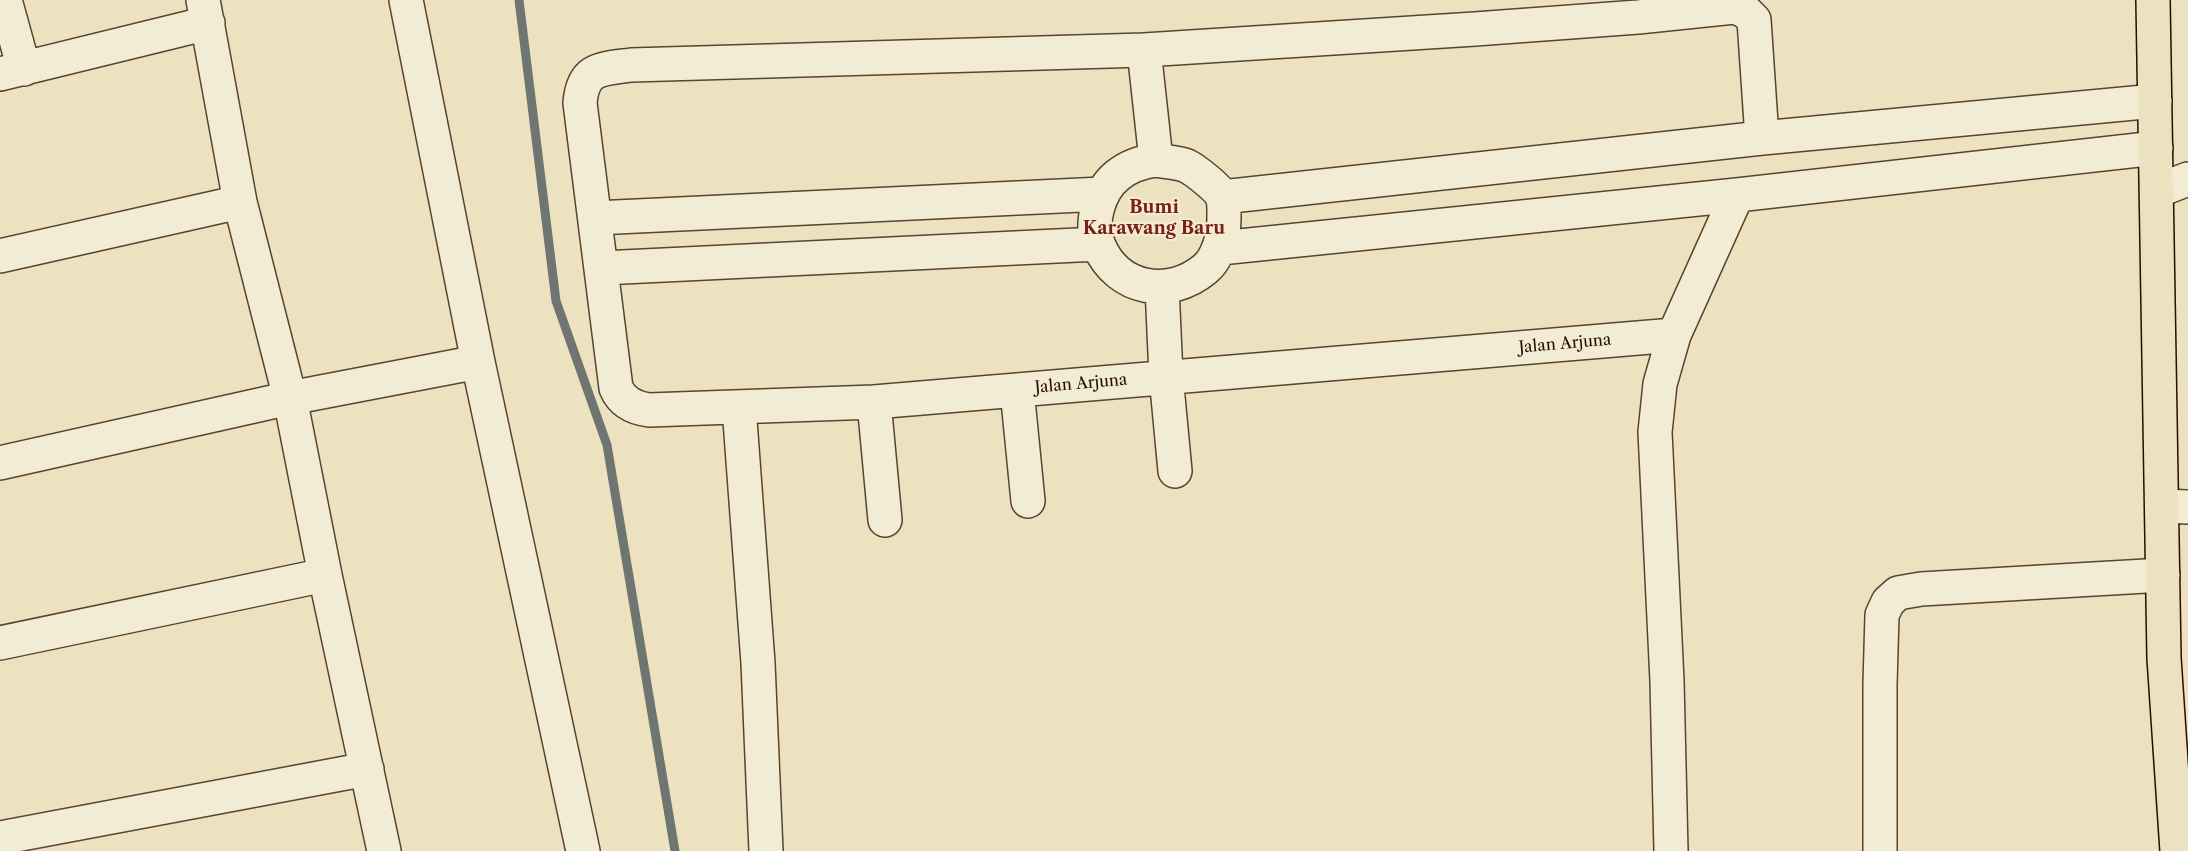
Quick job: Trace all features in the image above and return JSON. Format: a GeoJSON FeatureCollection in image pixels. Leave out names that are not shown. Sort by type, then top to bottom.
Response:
{"type":"FeatureCollection","features":[{"type":"Feature","properties":{"kind":"main road"},"geometry":{"type":"LineString","coordinates":[[2153,0],[2157,191],[2175,507],[2163,575],[2164,658],[2177,851]]}},
{"type":"Feature","properties":{"kind":"street"},"geometry":{"type":"LineString","coordinates":[[5,0],[12,72],[205,12],[240,202],[290,399],[384,851]]}},
{"type":"Feature","properties":{"kind":"street"},"geometry":{"type":"LineString","coordinates":[[406,0],[478,362],[583,851]]}},
{"type":"Feature","properties":{"kind":"street"},"geometry":{"type":"LineString","coordinates":[[1098,244],[602,268],[580,104],[582,86],[592,74],[602,68],[631,65],[1144,50],[1475,29],[1734,7],[1745,11],[1754,20],[1762,138]]}},
{"type":"Feature","properties":{"kind":"street"},"geometry":{"type":"LineString","coordinates":[[1144,50],[1156,160]]}},
{"type":"Feature","properties":{"kind":"street"},"geometry":{"type":"LineString","coordinates":[[1222,196],[1762,138],[2155,101]]}},
{"type":"Feature","properties":{"kind":"street"},"geometry":{"type":"LineString","coordinates":[[2030,113],[2035,162]]}},
{"type":"Feature","properties":{"kind":"street"},"geometry":{"type":"LineString","coordinates":[[1220,248],[1737,195],[2156,148]]}},
{"type":"Feature","properties":{"kind":"street"},"geometry":{"type":"LineString","coordinates":[[1156,160],[1188,166],[1222,196],[1224,226],[1220,248],[1208,266],[1191,280],[1162,287],[1140,285],[1114,270],[1098,244],[1095,218],[1102,194],[1118,175],[1138,163],[1156,160]]}},
{"type":"Feature","properties":{"kind":"street"},"geometry":{"type":"LineString","coordinates":[[2157,191],[2188,179]]}},
{"type":"Feature","properties":{"kind":"street"},"geometry":{"type":"LineString","coordinates":[[595,218],[1102,194]]}},
{"type":"Feature","properties":{"kind":"street"},"geometry":{"type":"LineString","coordinates":[[1671,851],[1667,681],[1655,432],[1660,384],[1674,335],[1737,195]]}},
{"type":"Feature","properties":{"kind":"street"},"geometry":{"type":"LineString","coordinates":[[0,256],[240,202]]}},
{"type":"Feature","properties":{"kind":"street","name":"Jalan Arjuna"},"geometry":{"type":"LineString","coordinates":[[602,268],[616,388],[620,396],[638,408],[649,410],[874,402],[1674,335]]}},
{"type":"Feature","properties":{"kind":"street"},"geometry":{"type":"LineString","coordinates":[[1162,287],[1166,376],[1175,471]]}},
{"type":"Feature","properties":{"kind":"street"},"geometry":{"type":"LineString","coordinates":[[0,463],[290,399],[478,362]]}},
{"type":"Feature","properties":{"kind":"street"},"geometry":{"type":"LineString","coordinates":[[1017,390],[1028,501]]}},
{"type":"Feature","properties":{"kind":"street"},"geometry":{"type":"LineString","coordinates":[[874,402],[885,520]]}},
{"type":"Feature","properties":{"kind":"street"},"geometry":{"type":"LineString","coordinates":[[739,407],[758,663],[766,851]]}},
{"type":"Feature","properties":{"kind":"street"},"geometry":{"type":"LineString","coordinates":[[0,643],[325,575]]}},
{"type":"Feature","properties":{"kind":"street"},"geometry":{"type":"LineString","coordinates":[[1880,851],[1882,615],[1888,602],[1898,593],[1921,589],[2163,575]]}},
{"type":"Feature","properties":{"kind":"street"},"geometry":{"type":"LineString","coordinates":[[0,838],[367,769]]}},
{"type":"Feature","properties":{"kind":"waterway"},"geometry":{"type":"LineString","coordinates":[[519,0],[556,301],[607,445],[675,851]]}},
{"type":"Feature","properties":{"kind":"district","name":"Bumi Karawang Baru"},"geometry":{"type":"Point","coordinates":[1154,218]}}]}
